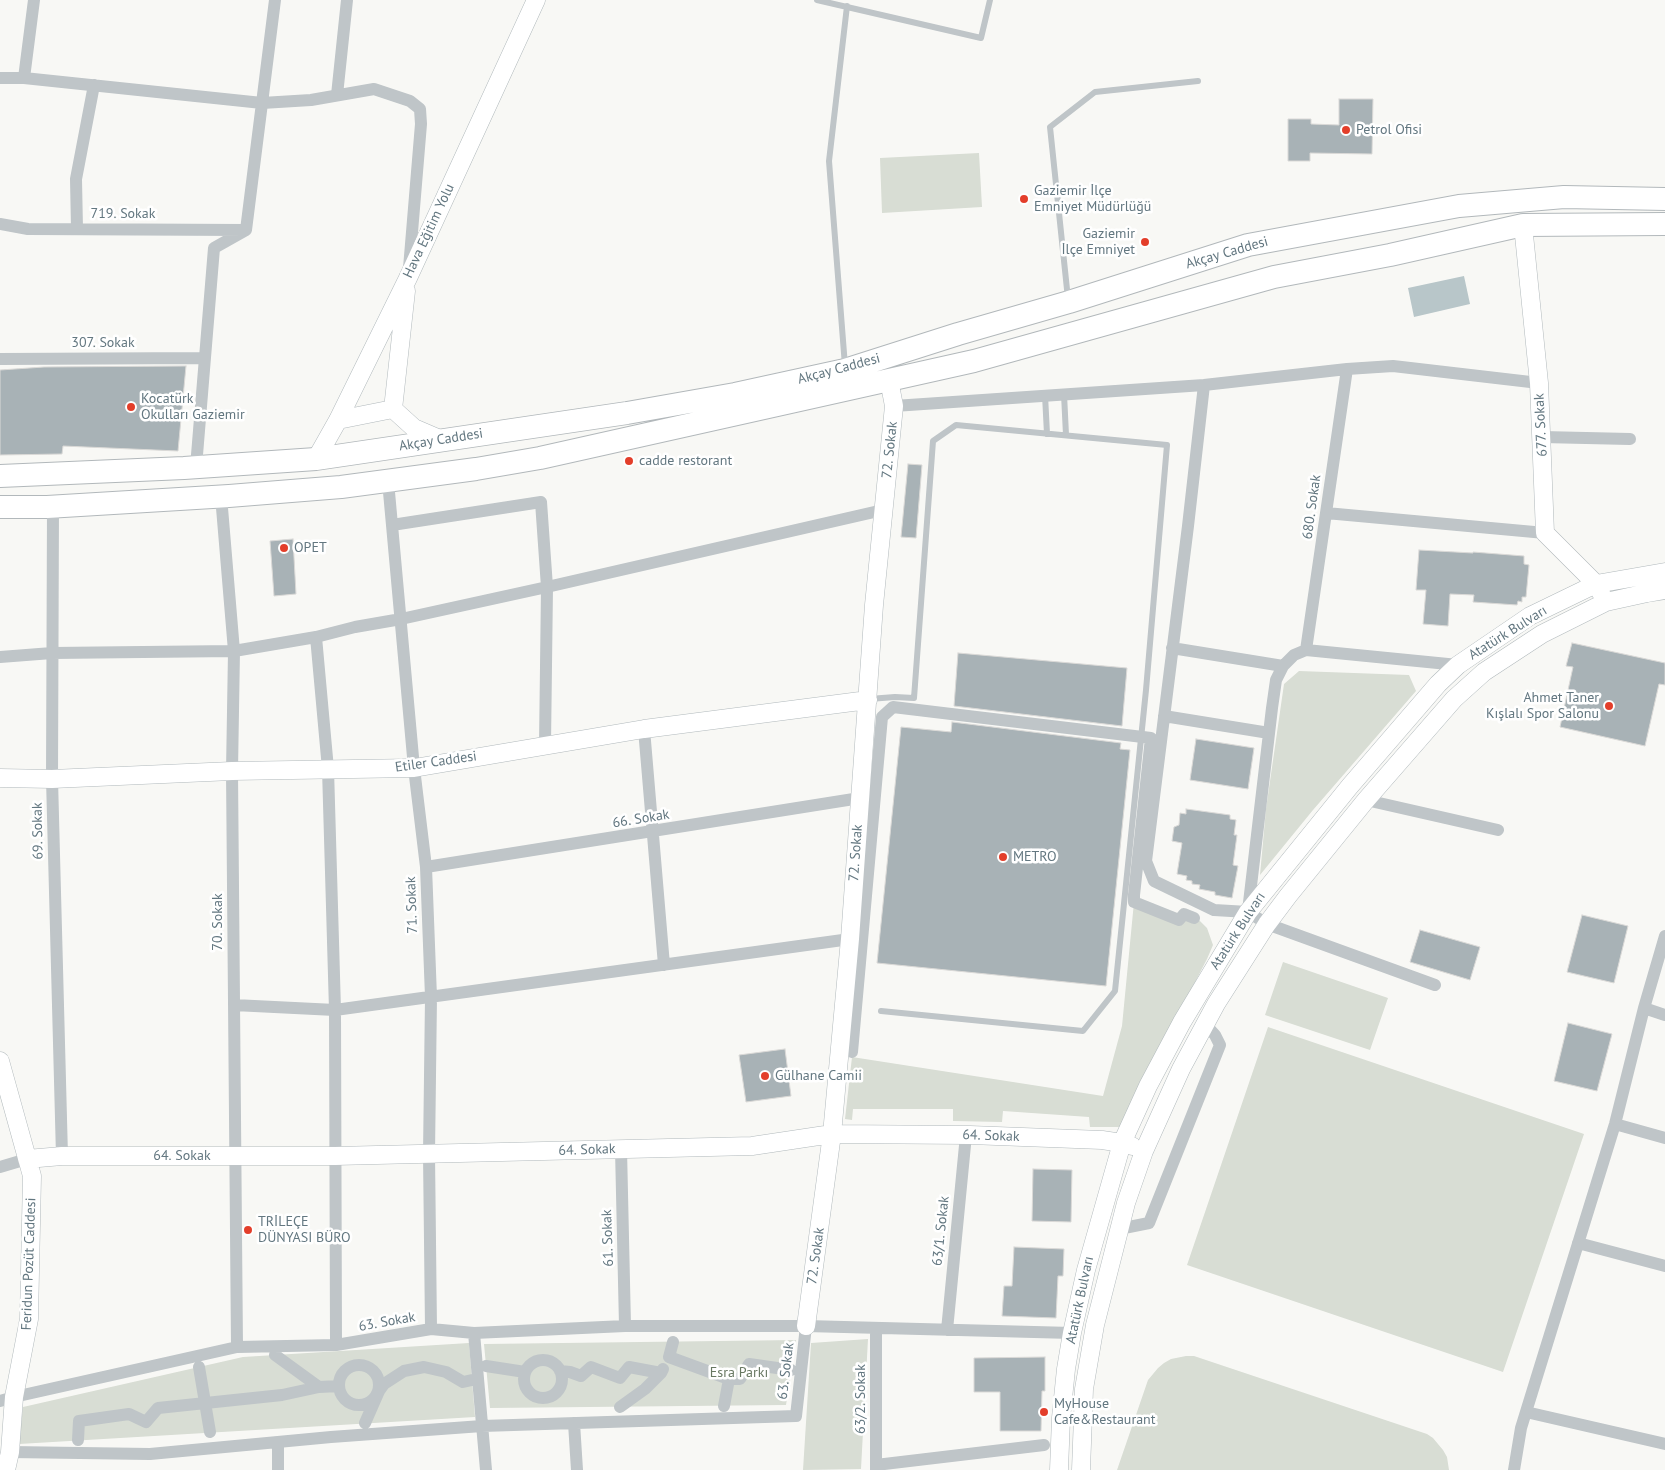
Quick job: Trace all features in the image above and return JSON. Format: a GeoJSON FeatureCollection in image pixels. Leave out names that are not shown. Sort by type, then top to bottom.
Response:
{"type":"FeatureCollection","features":[{"type":"Feature","properties":{"kind":"highway","name":"Akçay Caddesi"},"geometry":{"type":"LineString","coordinates":[[0,476],[196,467],[316,459],[627,413],[735,394],[845,370],[1248,245],[1459,206],[1564,197],[1662,198]]}},
{"type":"Feature","properties":{"kind":"highway","name":"Akçay Caddesi"},"geometry":{"type":"LineString","coordinates":[[0,507],[53,506],[341,487],[476,469],[540,458],[1014,351],[1072,332],[1274,278],[1390,255],[1523,225],[1661,224]]}},
{"type":"Feature","properties":{"kind":"street"},"geometry":{"type":"LineString","coordinates":[[24,78],[34,0]]}},
{"type":"Feature","properties":{"kind":"street"},"geometry":{"type":"LineString","coordinates":[[196,467],[214,248],[246,230],[275,0]]}},
{"type":"Feature","properties":{"kind":"street"},"geometry":{"type":"LineString","coordinates":[[337,95],[347,0]]}},
{"type":"Feature","properties":{"kind":"street"},"geometry":{"type":"LineString","coordinates":[[527,19],[532,0]]}},
{"type":"Feature","properties":{"kind":"street","name":"Hava Eğitim Yolu"},"geometry":{"type":"LineString","coordinates":[[316,459],[338,420],[408,278],[536,0]]}},
{"type":"Feature","properties":{"kind":"street"},"geometry":{"type":"LineString","coordinates":[[527,19],[541,0]]}},
{"type":"Feature","properties":{"kind":"street"},"geometry":{"type":"LineString","coordinates":[[0,78],[24,78],[262,103],[311,100],[374,89],[410,101],[420,108],[421,124],[408,278],[393,409]]}},
{"type":"Feature","properties":{"kind":"street"},"geometry":{"type":"LineString","coordinates":[[77,229],[76,179],[94,85]]}},
{"type":"Feature","properties":{"kind":"street","name":"719. Sokak"},"geometry":{"type":"LineString","coordinates":[[0,224],[28,229],[246,230]]}},
{"type":"Feature","properties":{"kind":"street","name":"677. Sokak"},"geometry":{"type":"LineString","coordinates":[[1523,225],[1539,383],[1545,532]]}},
{"type":"Feature","properties":{"kind":"street","name":"307. Sokak"},"geometry":{"type":"LineString","coordinates":[[0,359],[205,358]]}},
{"type":"Feature","properties":{"kind":"street"},"geometry":{"type":"LineString","coordinates":[[894,406],[1204,385],[1347,369],[1393,366],[1539,383]]}},
{"type":"Feature","properties":{"kind":"street","name":"680. Sokak"},"geometry":{"type":"LineString","coordinates":[[1306,650],[1347,369]]}},
{"type":"Feature","properties":{"kind":"street","name":"72. Sokak"},"geometry":{"type":"LineString","coordinates":[[806,1326],[832,1134],[850,940],[874,606],[894,406],[889,380]]}},
{"type":"Feature","properties":{"kind":"street"},"geometry":{"type":"LineString","coordinates":[[1204,385],[1146,861],[1154,881],[1214,910],[1248,912],[1267,924],[1434,985]]}},
{"type":"Feature","properties":{"kind":"street"},"geometry":{"type":"LineString","coordinates":[[338,420],[393,409]]}},
{"type":"Feature","properties":{"kind":"street"},"geometry":{"type":"LineString","coordinates":[[393,409],[414,428],[442,440]]}},
{"type":"Feature","properties":{"kind":"street"},"geometry":{"type":"LineString","coordinates":[[1542,437],[1630,440]]}},
{"type":"Feature","properties":{"kind":"street","name":"71. Sokak"},"geometry":{"type":"LineString","coordinates":[[388,481],[414,768],[426,868],[431,998],[429,1154],[431,1329]]}},
{"type":"Feature","properties":{"kind":"street","name":"70. Sokak"},"geometry":{"type":"LineString","coordinates":[[221,496],[234,651],[232,771],[237,1347]]}},
{"type":"Feature","properties":{"kind":"street"},"geometry":{"type":"LineString","coordinates":[[392,525],[541,502],[547,587],[545,745]]}},
{"type":"Feature","properties":{"kind":"street","name":"69. Sokak"},"geometry":{"type":"LineString","coordinates":[[53,506],[52,779],[62,1156]]}},
{"type":"Feature","properties":{"kind":"street"},"geometry":{"type":"LineString","coordinates":[[0,657],[52,653],[234,651],[316,637],[355,627],[400,619],[883,510]]}},
{"type":"Feature","properties":{"kind":"street"},"geometry":{"type":"LineString","coordinates":[[1326,513],[1545,532],[1596,584],[1606,602]]}},
{"type":"Feature","properties":{"kind":"street","name":"Atatürk Bulvarı"},"geometry":{"type":"LineString","coordinates":[[1059,1470],[1060,1418],[1072,1333],[1086,1270],[1122,1143],[1148,1086],[1182,1022],[1248,912],[1350,786],[1438,684],[1458,665],[1530,616],[1596,584],[1665,572]]}},
{"type":"Feature","properties":{"kind":"street","name":"Atatürk Bulvarı"},"geometry":{"type":"LineString","coordinates":[[1081,1470],[1084,1389],[1095,1325],[1126,1203],[1144,1151],[1167,1099],[1205,1024],[1267,924],[1366,800],[1454,699],[1484,672],[1542,634],[1606,602],[1665,590]]}},
{"type":"Feature","properties":{"kind":"street"},"geometry":{"type":"LineString","coordinates":[[316,637],[328,770],[335,1010],[336,1345]]}},
{"type":"Feature","properties":{"kind":"street"},"geometry":{"type":"LineString","coordinates":[[1172,648],[1283,666]]}},
{"type":"Feature","properties":{"kind":"street"},"geometry":{"type":"LineString","coordinates":[[1248,912],[1276,680],[1283,666],[1294,656],[1306,650],[1458,665]]}},
{"type":"Feature","properties":{"kind":"street","name":"Etiler Caddesi"},"geometry":{"type":"LineString","coordinates":[[0,778],[52,779],[232,771],[414,768],[644,729],[868,700]]}},
{"type":"Feature","properties":{"kind":"street"},"geometry":{"type":"LineString","coordinates":[[852,1052],[882,717],[894,707],[1151,738],[1134,902],[1179,920],[1184,914],[1194,918]]}},
{"type":"Feature","properties":{"kind":"street"},"geometry":{"type":"LineString","coordinates":[[1164,716],[1269,733]]}},
{"type":"Feature","properties":{"kind":"street"},"geometry":{"type":"LineString","coordinates":[[644,729],[664,965]]}},
{"type":"Feature","properties":{"kind":"street","name":"66. Sokak"},"geometry":{"type":"LineString","coordinates":[[426,868],[860,798]]}},
{"type":"Feature","properties":{"kind":"street"},"geometry":{"type":"LineString","coordinates":[[1366,800],[1498,830]]}},
{"type":"Feature","properties":{"kind":"street"},"geometry":{"type":"LineString","coordinates":[[1514,1470],[1521,1428],[1615,1124],[1644,1008],[1665,936]]}},
{"type":"Feature","properties":{"kind":"street"},"geometry":{"type":"LineString","coordinates":[[234,1005],[335,1010],[850,940]]}},
{"type":"Feature","properties":{"kind":"street"},"geometry":{"type":"LineString","coordinates":[[1644,1008],[1665,1015]]}},
{"type":"Feature","properties":{"kind":"street"},"geometry":{"type":"LineString","coordinates":[[1119,1229],[1149,1223],[1220,1045],[1215,1035],[1205,1024]]}},
{"type":"Feature","properties":{"kind":"street","name":"Feridun Pozüt Caddesi"},"geometry":{"type":"LineString","coordinates":[[0,1061],[32,1176],[30,1319],[7,1399],[10,1452],[6,1470]]}},
{"type":"Feature","properties":{"kind":"street"},"geometry":{"type":"LineString","coordinates":[[1615,1124],[1665,1138]]}},
{"type":"Feature","properties":{"kind":"street","name":"64. Sokak"},"geometry":{"type":"LineString","coordinates":[[27,1159],[62,1156],[336,1156],[752,1146],[832,1134],[966,1134],[1102,1140],[1122,1143],[1144,1151]]}},
{"type":"Feature","properties":{"kind":"street","name":"63/1. Sokak"},"geometry":{"type":"LineString","coordinates":[[946,1330],[966,1134]]}},
{"type":"Feature","properties":{"kind":"street","name":"61. Sokak"},"geometry":{"type":"LineString","coordinates":[[621,1150],[625,1326]]}},
{"type":"Feature","properties":{"kind":"street"},"geometry":{"type":"LineString","coordinates":[[0,1167],[27,1159]]}},
{"type":"Feature","properties":{"kind":"street"},"geometry":{"type":"LineString","coordinates":[[1578,1243],[1665,1266]]}},
{"type":"Feature","properties":{"kind":"street","name":"63. Sokak"},"geometry":{"type":"LineString","coordinates":[[7,1399],[237,1347],[336,1345],[431,1329],[474,1333],[625,1326],[806,1326],[796,1416],[482,1426],[150,1454],[10,1452]]}},
{"type":"Feature","properties":{"kind":"street"},"geometry":{"type":"LineString","coordinates":[[806,1326],[1072,1333]]}},
{"type":"Feature","properties":{"kind":"street","name":"63/2. Sokak"},"geometry":{"type":"LineString","coordinates":[[876,1328],[876,1468]]}},
{"type":"Feature","properties":{"kind":"street"},"geometry":{"type":"LineString","coordinates":[[474,1333],[486,1470]]}},
{"type":"Feature","properties":{"kind":"street"},"geometry":{"type":"LineString","coordinates":[[620,1407],[645,1389],[661,1373],[669,1357],[673,1342]]}},
{"type":"Feature","properties":{"kind":"street"},"geometry":{"type":"LineString","coordinates":[[275,1355],[319,1387]]}},
{"type":"Feature","properties":{"kind":"street"},"geometry":{"type":"LineString","coordinates":[[669,1357],[729,1380],[740,1379],[749,1364],[791,1370]]}},
{"type":"Feature","properties":{"kind":"street"},"geometry":{"type":"LineString","coordinates":[[539,1360],[552,1362],[560,1371],[561,1384],[558,1390],[549,1397],[542,1398],[531,1394],[527,1390],[523,1378],[528,1366],[539,1360]]}},
{"type":"Feature","properties":{"kind":"street"},"geometry":{"type":"LineString","coordinates":[[365,1423],[379,1391],[380,1384],[376,1372],[364,1365],[351,1366],[341,1376],[339,1386],[342,1396],[347,1401],[360,1405],[372,1401],[379,1391],[384,1384],[404,1371],[424,1367],[446,1372],[463,1382],[472,1380]]}},
{"type":"Feature","properties":{"kind":"street"},"geometry":{"type":"LineString","coordinates":[[486,1366],[525,1372]]}},
{"type":"Feature","properties":{"kind":"street"},"geometry":{"type":"LineString","coordinates":[[199,1367],[210,1432]]}},
{"type":"Feature","properties":{"kind":"street"},"geometry":{"type":"LineString","coordinates":[[560,1371],[582,1376],[591,1367],[620,1378],[630,1368],[661,1373]]}},
{"type":"Feature","properties":{"kind":"street"},"geometry":{"type":"LineString","coordinates":[[724,1406],[729,1380]]}},
{"type":"Feature","properties":{"kind":"street"},"geometry":{"type":"LineString","coordinates":[[78,1440],[79,1421],[130,1414],[146,1422],[158,1408],[282,1395],[319,1387],[339,1386]]}},
{"type":"Feature","properties":{"kind":"street"},"geometry":{"type":"LineString","coordinates":[[1526,1412],[1665,1444]]}},
{"type":"Feature","properties":{"kind":"street"},"geometry":{"type":"LineString","coordinates":[[574,1423],[577,1470]]}},
{"type":"Feature","properties":{"kind":"street"},"geometry":{"type":"LineString","coordinates":[[278,1442],[278,1470]]}},
{"type":"Feature","properties":{"kind":"street"},"geometry":{"type":"LineString","coordinates":[[876,1468],[1044,1445]]}},
{"type":"Feature","properties":{"kind":"lane"},"geometry":{"type":"LineString","coordinates":[[817,0],[981,38],[990,0]]}},
{"type":"Feature","properties":{"kind":"lane"},"geometry":{"type":"LineString","coordinates":[[845,370],[829,161],[847,6]]}},
{"type":"Feature","properties":{"kind":"lane"},"geometry":{"type":"LineString","coordinates":[[1069,302],[1050,127],[1095,92],[1198,81]]}},
{"type":"Feature","properties":{"kind":"lane"},"geometry":{"type":"LineString","coordinates":[[1064,394],[1066,435]]}},
{"type":"Feature","properties":{"kind":"lane"},"geometry":{"type":"LineString","coordinates":[[1045,396],[1047,434]]}},
{"type":"Feature","properties":{"kind":"lane"},"geometry":{"type":"LineString","coordinates":[[868,700],[914,698],[933,441],[956,425],[1166,445],[1141,737],[1115,991],[1083,1031],[881,1010]]}},
{"type":"Feature","properties":{"kind":"green space"},"geometry":{"type":"Polygon","coordinates":[[[979,153],[982,207],[882,213],[880,158],[979,153]]]}},
{"type":"Feature","properties":{"kind":"green space"},"geometry":{"type":"Polygon","coordinates":[[[1299,671],[1409,675],[1416,691],[1313,810],[1260,875],[1266,809],[1284,684],[1299,671]]]}},
{"type":"Feature","properties":{"kind":"green space"},"geometry":{"type":"Polygon","coordinates":[[[1134,902],[1198,919],[1207,928],[1213,945],[1120,1127],[1090,1127],[1089,1117],[1003,1111],[1002,1122],[953,1121],[953,1109],[853,1109],[852,1120],[845,1119],[852,1057],[1103,1096],[1122,1026],[1134,902]]]}},
{"type":"Feature","properties":{"kind":"green space"},"geometry":{"type":"Polygon","coordinates":[[[1283,962],[1388,998],[1370,1050],[1265,1015],[1283,962]]]}},
{"type":"Feature","properties":{"kind":"green space"},"geometry":{"type":"Polygon","coordinates":[[[1268,1027],[1584,1134],[1503,1372],[1187,1265],[1268,1027]]]}},
{"type":"Feature","properties":{"kind":"green space"},"geometry":{"type":"Polygon","coordinates":[[[868,1339],[861,1469],[803,1470],[811,1343],[868,1339]]]}},
{"type":"Feature","properties":{"kind":"green space","name":"Esra Parkı"},"geometry":{"type":"Polygon","coordinates":[[[796,1340],[786,1405],[490,1408],[484,1344],[796,1340]]]}},
{"type":"Feature","properties":{"kind":"green space"},"geometry":{"type":"Polygon","coordinates":[[[469,1343],[475,1417],[19,1444],[23,1407],[243,1357],[469,1343]]]}},
{"type":"Feature","properties":{"kind":"green space"},"geometry":{"type":"Polygon","coordinates":[[[1194,1356],[1427,1434],[1443,1450],[1447,1457],[1449,1470],[1117,1470],[1148,1380],[1164,1363],[1171,1359],[1194,1356]]]}},
{"type":"Feature","properties":{"kind":"shaded area"},"geometry":{"type":"Polygon","coordinates":[[[1464,276],[1470,304],[1414,317],[1408,288],[1464,276]]]}},
{"type":"Feature","properties":{"kind":"building"},"geometry":{"type":"Polygon","coordinates":[[[1339,99],[1373,99],[1372,154],[1310,153],[1310,161],[1288,161],[1288,119],[1311,119],[1311,124],[1339,125],[1339,99]]]}},
{"type":"Feature","properties":{"kind":"building"},"geometry":{"type":"Polygon","coordinates":[[[186,366],[178,451],[63,446],[62,454],[0,455],[0,370],[44,367],[186,366]]]}},
{"type":"Feature","properties":{"kind":"building"},"geometry":{"type":"Polygon","coordinates":[[[908,464],[922,465],[916,538],[901,537],[908,464]]]}},
{"type":"Feature","properties":{"kind":"building"},"geometry":{"type":"Polygon","coordinates":[[[293,539],[296,594],[274,596],[270,541],[293,539]]]}},
{"type":"Feature","properties":{"kind":"building"},"geometry":{"type":"Polygon","coordinates":[[[1419,550],[1524,556],[1524,564],[1529,565],[1526,597],[1522,597],[1522,602],[1518,601],[1517,605],[1473,602],[1474,595],[1450,594],[1448,626],[1423,624],[1426,590],[1416,590],[1419,550]]]}},
{"type":"Feature","properties":{"kind":"building","name":"Ahmet Taner Kışlalı Spor Salonu"},"geometry":{"type":"Polygon","coordinates":[[[1572,643],[1665,663],[1665,685],[1659,684],[1645,746],[1560,727],[1573,667],[1566,666],[1572,643]]]}},
{"type":"Feature","properties":{"kind":"building"},"geometry":{"type":"Polygon","coordinates":[[[958,653],[1127,668],[1122,726],[954,706],[958,653]]]}},
{"type":"Feature","properties":{"kind":"building","name":"METRO"},"geometry":{"type":"Polygon","coordinates":[[[952,722],[1121,743],[1120,749],[1130,750],[1106,986],[877,963],[901,727],[951,732],[952,722]]]}},
{"type":"Feature","properties":{"kind":"building"},"geometry":{"type":"Polygon","coordinates":[[[1196,739],[1254,748],[1248,789],[1190,780],[1196,739]]]}},
{"type":"Feature","properties":{"kind":"building"},"geometry":{"type":"Polygon","coordinates":[[[1186,809],[1230,815],[1230,819],[1236,820],[1234,835],[1237,835],[1233,865],[1238,866],[1232,898],[1215,895],[1215,892],[1199,889],[1200,885],[1192,884],[1192,881],[1186,880],[1187,876],[1177,874],[1182,843],[1172,841],[1174,827],[1179,825],[1180,813],[1186,814],[1186,809]]]}},
{"type":"Feature","properties":{"kind":"building"},"geometry":{"type":"Polygon","coordinates":[[[1582,915],[1628,926],[1614,983],[1567,972],[1582,915]]]}},
{"type":"Feature","properties":{"kind":"building"},"geometry":{"type":"Polygon","coordinates":[[[1420,930],[1480,947],[1470,980],[1410,962],[1420,930]]]}},
{"type":"Feature","properties":{"kind":"building"},"geometry":{"type":"Polygon","coordinates":[[[1568,1023],[1612,1034],[1597,1091],[1554,1081],[1568,1023]]]}},
{"type":"Feature","properties":{"kind":"building","name":"Gülhane Camii"},"geometry":{"type":"Polygon","coordinates":[[[785,1049],[791,1096],[746,1102],[739,1055],[785,1049]]]}},
{"type":"Feature","properties":{"kind":"building"},"geometry":{"type":"Polygon","coordinates":[[[1033,1169],[1072,1170],[1071,1222],[1032,1221],[1033,1169]]]}},
{"type":"Feature","properties":{"kind":"building"},"geometry":{"type":"Polygon","coordinates":[[[1014,1247],[1064,1249],[1063,1276],[1058,1276],[1056,1318],[1002,1316],[1004,1286],[1012,1286],[1014,1247]]]}},
{"type":"Feature","properties":{"kind":"building"},"geometry":{"type":"Polygon","coordinates":[[[1045,1357],[1045,1391],[1042,1391],[1041,1431],[1000,1431],[1000,1392],[974,1392],[974,1358],[1045,1357]]]}},
{"type":"Feature","properties":{"kind":"place","name":"Petrol Ofisi"},"geometry":{"type":"Point","coordinates":[1346,130]}},
{"type":"Feature","properties":{"kind":"place","name":"Gaziemir İlçe Emniyet Müdürlüğü"},"geometry":{"type":"Point","coordinates":[1024,199]}},
{"type":"Feature","properties":{"kind":"place","name":"Gaziemir İlçe Emniyet"},"geometry":{"type":"Point","coordinates":[1145,242]}},
{"type":"Feature","properties":{"kind":"place","name":"Kocatürk Okulları Gaziemir"},"geometry":{"type":"Point","coordinates":[131,407]}},
{"type":"Feature","properties":{"kind":"place","name":"cadde restorant"},"geometry":{"type":"Point","coordinates":[629,461]}},
{"type":"Feature","properties":{"kind":"place","name":"OPET"},"geometry":{"type":"Point","coordinates":[284,548]}},
{"type":"Feature","properties":{"kind":"place","name":"Ahmet Taner Kışlalı Spor Salonu"},"geometry":{"type":"Point","coordinates":[1609,706]}},
{"type":"Feature","properties":{"kind":"place","name":"METRO"},"geometry":{"type":"Point","coordinates":[1003,857]}},
{"type":"Feature","properties":{"kind":"place","name":"Gülhane Camii"},"geometry":{"type":"Point","coordinates":[765,1076]}},
{"type":"Feature","properties":{"kind":"place","name":"TRİLEÇE DÜNYASI BÜRO"},"geometry":{"type":"Point","coordinates":[248,1230]}},
{"type":"Feature","properties":{"kind":"place","name":"MyHouse Cafe&Restaurant"},"geometry":{"type":"Point","coordinates":[1044,1412]}}]}
